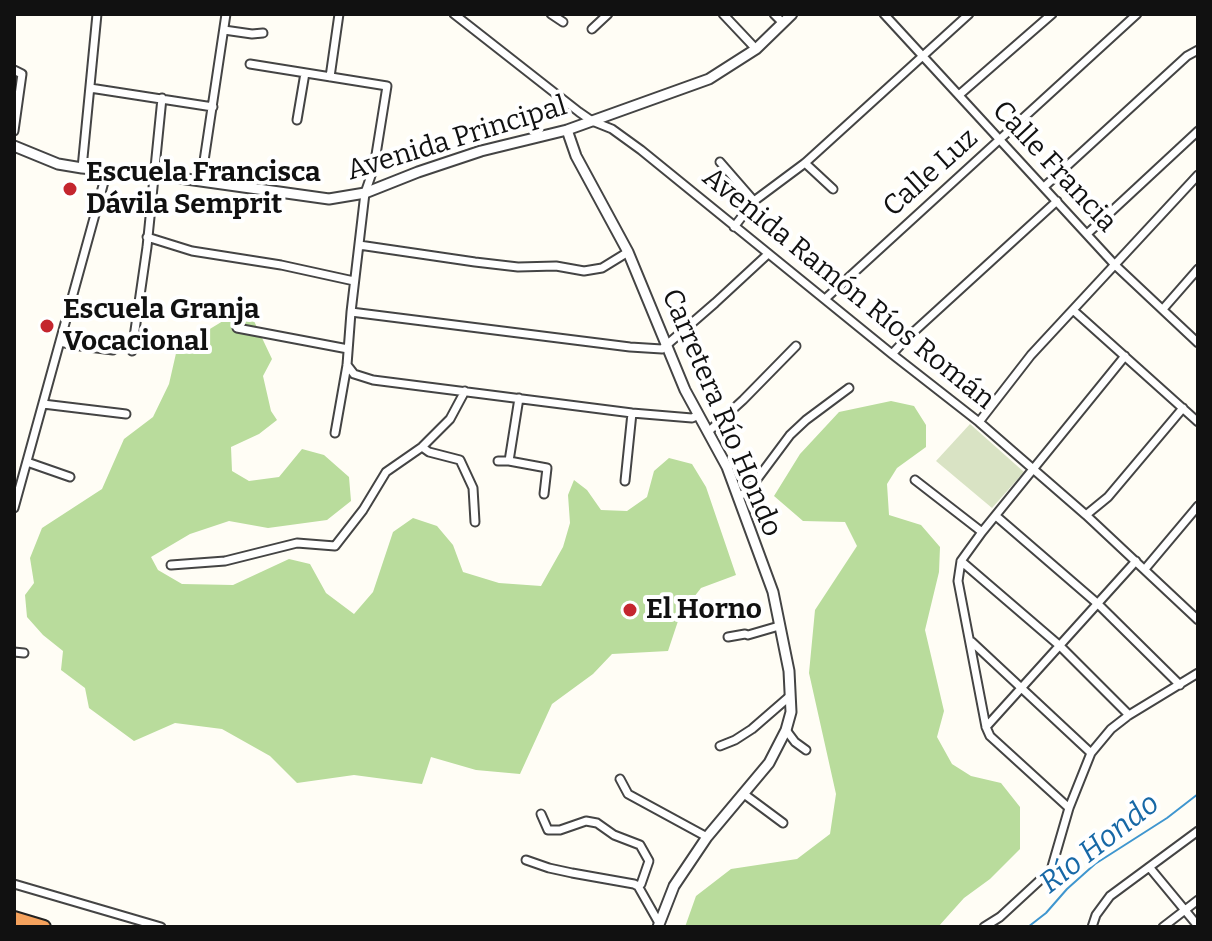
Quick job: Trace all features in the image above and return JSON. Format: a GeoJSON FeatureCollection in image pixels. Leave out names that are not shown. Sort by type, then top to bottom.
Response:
{"type":"FeatureCollection","features":[{"type":"Feature","properties":{"kind":"highway"},"geometry":{"type":"LineString","coordinates":[[14,918],[44,927]]}},
{"type":"Feature","properties":{"kind":"street"},"geometry":{"type":"LineString","coordinates":[[82,168],[97,14]]}},
{"type":"Feature","properties":{"kind":"street"},"geometry":{"type":"LineString","coordinates":[[201,181],[226,14]]}},
{"type":"Feature","properties":{"kind":"street"},"geometry":{"type":"LineString","coordinates":[[330,77],[339,14]]}},
{"type":"Feature","properties":{"kind":"street","name":"Avenida Ramón Ríos Román"},"geometry":{"type":"LineString","coordinates":[[454,14],[465,17],[592,121],[625,138],[979,422],[1086,515],[1198,620]]}},
{"type":"Feature","properties":{"kind":"street"},"geometry":{"type":"LineString","coordinates":[[551,14],[563,22]]}},
{"type":"Feature","properties":{"kind":"street"},"geometry":{"type":"LineString","coordinates":[[592,29],[608,14]]}},
{"type":"Feature","properties":{"kind":"street"},"geometry":{"type":"LineString","coordinates":[[723,14],[756,49]]}},
{"type":"Feature","properties":{"kind":"street"},"geometry":{"type":"LineString","coordinates":[[774,14],[783,23]]}},
{"type":"Feature","properties":{"kind":"street","name":"Avenida Principal"},"geometry":{"type":"LineString","coordinates":[[14,146],[58,164],[82,168],[329,199],[365,193],[481,151],[567,130],[709,79],[756,49],[792,14]]}},
{"type":"Feature","properties":{"kind":"street","name":"Calle Francia"},"geometry":{"type":"LineString","coordinates":[[884,14],[1115,265],[1198,343]]}},
{"type":"Feature","properties":{"kind":"street"},"geometry":{"type":"LineString","coordinates":[[734,227],[754,201],[805,163],[969,14]]}},
{"type":"Feature","properties":{"kind":"street"},"geometry":{"type":"LineString","coordinates":[[959,95],[1052,14]]}},
{"type":"Feature","properties":{"kind":"street","name":"Calle Luz"},"geometry":{"type":"LineString","coordinates":[[825,299],[1137,14]]}},
{"type":"Feature","properties":{"kind":"street"},"geometry":{"type":"LineString","coordinates":[[224,30],[263,33]]}},
{"type":"Feature","properties":{"kind":"street"},"geometry":{"type":"LineString","coordinates":[[1044,187],[1187,56],[1198,50]]}},
{"type":"Feature","properties":{"kind":"street"},"geometry":{"type":"LineString","coordinates":[[250,64],[387,86],[374,167],[365,193],[347,365],[335,433]]}},
{"type":"Feature","properties":{"kind":"street"},"geometry":{"type":"LineString","coordinates":[[14,70],[22,74],[14,131]]}},
{"type":"Feature","properties":{"kind":"street"},"geometry":{"type":"LineString","coordinates":[[297,120],[305,73]]}},
{"type":"Feature","properties":{"kind":"street"},"geometry":{"type":"LineString","coordinates":[[90,88],[213,107]]}},
{"type":"Feature","properties":{"kind":"street"},"geometry":{"type":"LineString","coordinates":[[132,351],[162,98]]}},
{"type":"Feature","properties":{"kind":"street","name":"Carretera Río Hondo"},"geometry":{"type":"LineString","coordinates":[[567,130],[576,156],[628,252],[685,390],[727,467],[773,592],[789,671],[791,712],[786,730],[769,763],[707,837],[674,886],[658,925]]}},
{"type":"Feature","properties":{"kind":"street"},"geometry":{"type":"LineString","coordinates":[[1087,234],[1198,131]]}},
{"type":"Feature","properties":{"kind":"street"},"geometry":{"type":"LineString","coordinates":[[720,162],[754,201]]}},
{"type":"Feature","properties":{"kind":"street"},"geometry":{"type":"LineString","coordinates":[[805,163],[833,189]]}},
{"type":"Feature","properties":{"kind":"street"},"geometry":{"type":"LineString","coordinates":[[14,508],[107,171]]}},
{"type":"Feature","properties":{"kind":"street"},"geometry":{"type":"LineString","coordinates":[[979,422],[1031,355],[1198,175]]}},
{"type":"Feature","properties":{"kind":"street"},"geometry":{"type":"LineString","coordinates":[[892,354],[1057,201]]}},
{"type":"Feature","properties":{"kind":"street"},"geometry":{"type":"LineString","coordinates":[[147,237],[192,251],[281,265],[354,281]]}},
{"type":"Feature","properties":{"kind":"street"},"geometry":{"type":"LineString","coordinates":[[359,245],[491,264],[556,266],[584,271],[602,268],[628,252]]}},
{"type":"Feature","properties":{"kind":"street"},"geometry":{"type":"LineString","coordinates":[[351,312],[662,349],[768,254]]}},
{"type":"Feature","properties":{"kind":"street"},"geometry":{"type":"LineString","coordinates":[[1163,309],[1198,269]]}},
{"type":"Feature","properties":{"kind":"street"},"geometry":{"type":"LineString","coordinates":[[1073,310],[1198,422]]}},
{"type":"Feature","properties":{"kind":"street"},"geometry":{"type":"LineString","coordinates":[[237,328],[348,349]]}},
{"type":"Feature","properties":{"kind":"street"},"geometry":{"type":"LineString","coordinates":[[61,342],[113,350]]}},
{"type":"Feature","properties":{"kind":"street"},"geometry":{"type":"LineString","coordinates":[[708,432],[796,346]]}},
{"type":"Feature","properties":{"kind":"street"},"geometry":{"type":"LineString","coordinates":[[1069,808],[990,736],[958,581],[961,561],[982,532],[1125,356]]}},
{"type":"Feature","properties":{"kind":"street"},"geometry":{"type":"LineString","coordinates":[[347,365],[354,374],[373,380],[632,413],[692,418],[699,415]]}},
{"type":"Feature","properties":{"kind":"street"},"geometry":{"type":"LineString","coordinates":[[738,497],[749,490],[790,435],[849,388]]}},
{"type":"Feature","properties":{"kind":"street"},"geometry":{"type":"LineString","coordinates":[[171,565],[225,561],[297,543],[335,546],[363,510],[386,472],[422,447],[450,419],[465,391]]}},
{"type":"Feature","properties":{"kind":"street"},"geometry":{"type":"LineString","coordinates":[[509,461],[519,398]]}},
{"type":"Feature","properties":{"kind":"street"},"geometry":{"type":"LineString","coordinates":[[43,404],[126,414]]}},
{"type":"Feature","properties":{"kind":"street"},"geometry":{"type":"LineString","coordinates":[[1086,515],[1108,497],[1183,408]]}},
{"type":"Feature","properties":{"kind":"street"},"geometry":{"type":"LineString","coordinates":[[625,481],[632,413]]}},
{"type":"Feature","properties":{"kind":"street"},"geometry":{"type":"LineString","coordinates":[[422,447],[429,452],[460,460],[473,488],[475,522]]}},
{"type":"Feature","properties":{"kind":"street"},"geometry":{"type":"LineString","coordinates":[[498,461],[547,468],[544,494]]}},
{"type":"Feature","properties":{"kind":"street"},"geometry":{"type":"LineString","coordinates":[[27,462],[70,477]]}},
{"type":"Feature","properties":{"kind":"street"},"geometry":{"type":"LineString","coordinates":[[915,480],[982,532]]}},
{"type":"Feature","properties":{"kind":"street"},"geometry":{"type":"LineString","coordinates":[[1145,569],[1198,506]]}},
{"type":"Feature","properties":{"kind":"street"},"geometry":{"type":"LineString","coordinates":[[996,516],[1098,604],[1180,685]]}},
{"type":"Feature","properties":{"kind":"street"},"geometry":{"type":"LineString","coordinates":[[961,561],[1060,646],[1129,715]]}},
{"type":"Feature","properties":{"kind":"street"},"geometry":{"type":"LineString","coordinates":[[986,727],[1136,561]]}},
{"type":"Feature","properties":{"kind":"street"},"geometry":{"type":"LineString","coordinates":[[728,637],[779,626]]}},
{"type":"Feature","properties":{"kind":"street"},"geometry":{"type":"LineString","coordinates":[[970,641],[1091,753]]}},
{"type":"Feature","properties":{"kind":"street"},"geometry":{"type":"LineString","coordinates":[[14,652],[24,653]]}},
{"type":"Feature","properties":{"kind":"street"},"geometry":{"type":"LineString","coordinates":[[984,927],[1000,917],[1051,870],[1069,808],[1091,753],[1111,729],[1198,673]]}},
{"type":"Feature","properties":{"kind":"street"},"geometry":{"type":"LineString","coordinates":[[720,746],[752,729],[790,696]]}},
{"type":"Feature","properties":{"kind":"street"},"geometry":{"type":"LineString","coordinates":[[786,730],[806,750]]}},
{"type":"Feature","properties":{"kind":"street"},"geometry":{"type":"LineString","coordinates":[[620,779],[628,794],[707,837]]}},
{"type":"Feature","properties":{"kind":"street"},"geometry":{"type":"LineString","coordinates":[[744,794],[783,823]]}},
{"type":"Feature","properties":{"kind":"street"},"geometry":{"type":"LineString","coordinates":[[541,814],[548,830],[560,830],[586,821],[597,823],[614,835],[640,845],[649,861],[638,886]]}},
{"type":"Feature","properties":{"kind":"street"},"geometry":{"type":"LineString","coordinates":[[1092,927],[1110,896],[1198,831]]}},
{"type":"Feature","properties":{"kind":"street"},"geometry":{"type":"LineString","coordinates":[[526,860],[561,871],[638,886]]}},
{"type":"Feature","properties":{"kind":"street"},"geometry":{"type":"LineString","coordinates":[[1150,868],[1198,926]]}},
{"type":"Feature","properties":{"kind":"street"},"geometry":{"type":"LineString","coordinates":[[14,884],[161,927]]}},
{"type":"Feature","properties":{"kind":"street"},"geometry":{"type":"LineString","coordinates":[[638,886],[658,925]]}},
{"type":"Feature","properties":{"kind":"street"},"geometry":{"type":"LineString","coordinates":[[1163,927],[1198,900]]}},
{"type":"Feature","properties":{"kind":"green space"},"geometry":{"type":"Polygon","coordinates":[[[241,310],[254,321],[272,359],[263,376],[271,411],[277,420],[259,434],[231,447],[232,471],[249,481],[279,477],[302,449],[324,455],[349,477],[351,501],[327,520],[268,528],[229,521],[190,534],[151,557],[158,570],[182,584],[233,585],[289,559],[310,564],[326,593],[354,614],[373,592],[393,532],[413,518],[437,526],[453,545],[463,572],[499,583],[541,586],[563,547],[570,523],[568,495],[574,480],[587,490],[601,510],[627,511],[647,497],[654,471],[669,458],[692,464],[706,487],[736,575],[701,588],[680,615],[668,651],[612,654],[593,674],[552,704],[520,774],[476,770],[431,757],[422,784],[354,775],[297,783],[270,756],[222,729],[175,723],[134,741],[89,708],[85,688],[61,670],[63,651],[27,617],[25,595],[34,583],[30,558],[42,528],[102,489],[124,439],[153,417],[169,384],[177,349],[241,310]]]}},
{"type":"Feature","properties":{"kind":"green space"},"geometry":{"type":"Polygon","coordinates":[[[891,401],[914,406],[926,425],[926,447],[897,468],[887,484],[889,515],[921,525],[940,547],[939,572],[925,630],[944,711],[937,737],[952,764],[971,776],[1001,783],[1020,807],[1020,849],[990,879],[964,898],[938,927],[685,927],[696,896],[731,869],[797,859],[830,834],[836,794],[809,673],[815,610],[857,546],[845,522],[803,521],[774,496],[800,454],[839,412],[891,401]]]}},
{"type":"Feature","properties":{"kind":"green space"},"geometry":{"type":"Polygon","coordinates":[[[970,424],[1024,472],[992,508],[936,461],[970,424]]]}},
{"type":"Feature","properties":{"kind":"waterway","name":"Río Hondo"},"geometry":{"type":"LineString","coordinates":[[1028,927],[1095,864],[1167,818],[1198,794]]}},
{"type":"Feature","properties":{"kind":"place","name":"Escuela Francisca Dávila Semprit"},"geometry":{"type":"Point","coordinates":[70,189]}},
{"type":"Feature","properties":{"kind":"place","name":"Escuela Granja Vocacional"},"geometry":{"type":"Point","coordinates":[47,326]}},
{"type":"Feature","properties":{"kind":"place","name":"El Horno"},"geometry":{"type":"Point","coordinates":[630,610]}}]}
